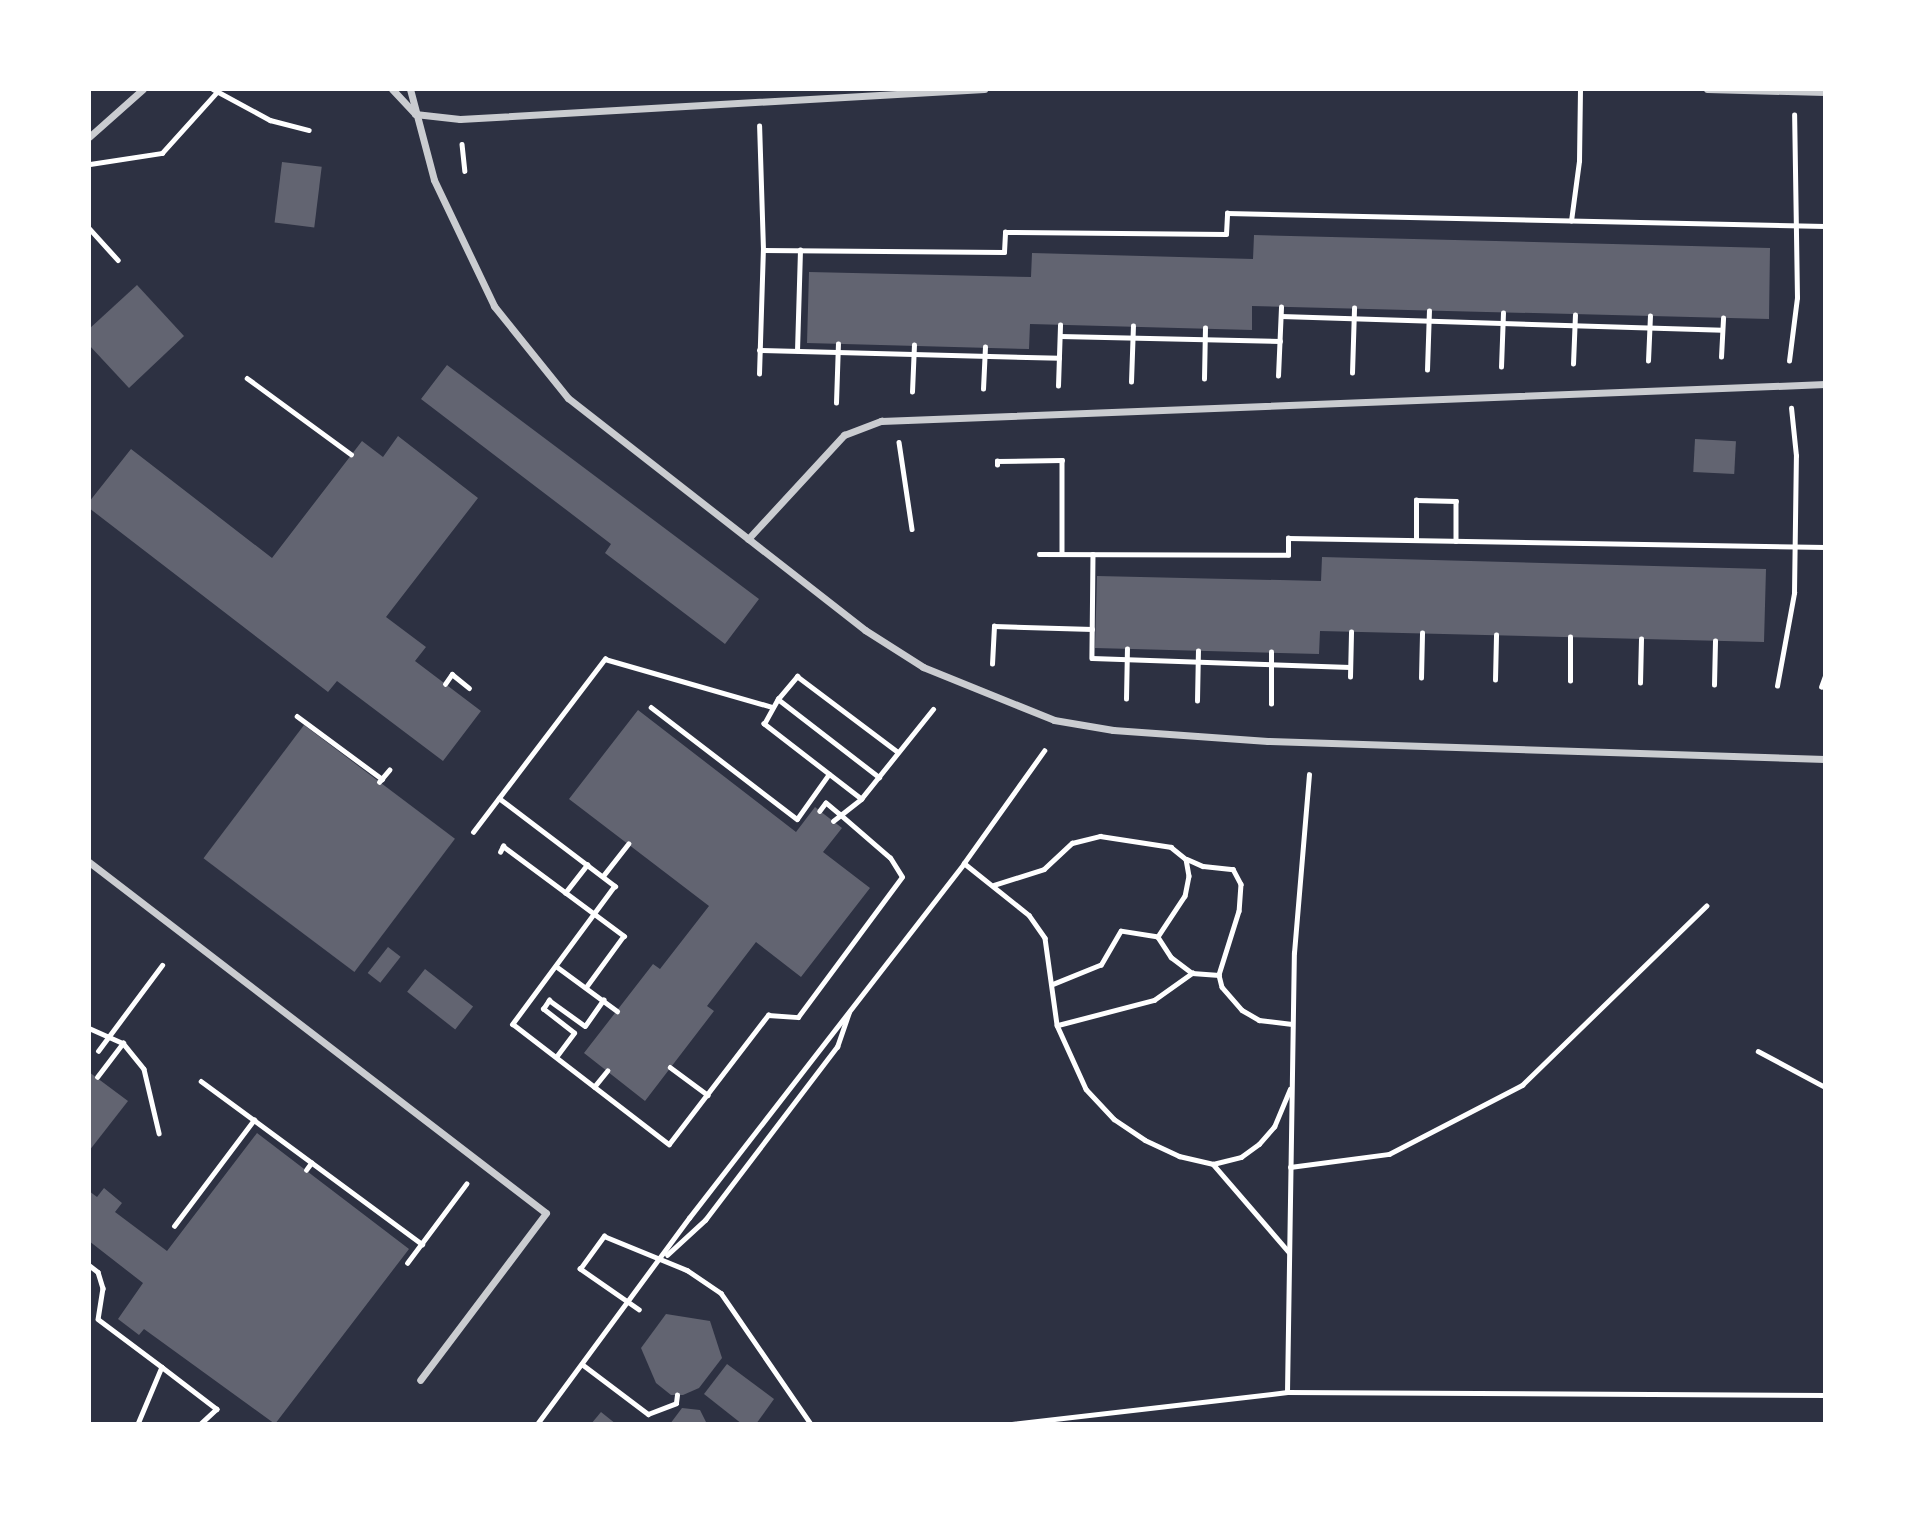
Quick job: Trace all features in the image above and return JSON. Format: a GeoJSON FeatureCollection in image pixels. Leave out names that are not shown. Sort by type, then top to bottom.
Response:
{"type":"FeatureCollection","features":[{"type":"Feature","properties":{"kind":"street"},"geometry":{"type":"LineString","coordinates":[[89,137],[143,89]]}},
{"type":"Feature","properties":{"kind":"street"},"geometry":{"type":"LineString","coordinates":[[392,89],[415,114],[460,119],[985,89]]}},
{"type":"Feature","properties":{"kind":"street"},"geometry":{"type":"LineString","coordinates":[[410,89],[434,180],[494,306],[568,398],[864,630],[923,667],[1054,720],[1113,730],[1268,741],[1825,759]]}},
{"type":"Feature","properties":{"kind":"street"},"geometry":{"type":"LineString","coordinates":[[1707,89],[1825,92]]}},
{"type":"Feature","properties":{"kind":"street"},"geometry":{"type":"LineString","coordinates":[[748,539],[844,435],[881,421],[1825,384]]}},
{"type":"Feature","properties":{"kind":"street"},"geometry":{"type":"LineString","coordinates":[[89,862],[546,1213],[420,1380]]}},
{"type":"Feature","properties":{"kind":"path"},"geometry":{"type":"LineString","coordinates":[[1572,221],[1579,161],[1580,89]]}},
{"type":"Feature","properties":{"kind":"path"},"geometry":{"type":"LineString","coordinates":[[89,164],[162,152],[215,91],[270,120],[309,130]]}},
{"type":"Feature","properties":{"kind":"path"},"geometry":{"type":"LineString","coordinates":[[1777,686],[1794,593],[1796,547],[1796,456],[1789,386],[1797,298],[1794,92]]}},
{"type":"Feature","properties":{"kind":"path"},"geometry":{"type":"LineString","coordinates":[[758,374],[763,250],[759,121]]}},
{"type":"Feature","properties":{"kind":"path"},"geometry":{"type":"LineString","coordinates":[[763,250],[1004,252],[1005,232],[1226,234],[1227,213],[1825,226]]}},
{"type":"Feature","properties":{"kind":"path"},"geometry":{"type":"LineString","coordinates":[[89,228],[118,260]]}},
{"type":"Feature","properties":{"kind":"path"},"geometry":{"type":"LineString","coordinates":[[797,351],[800,250]]}},
{"type":"Feature","properties":{"kind":"path"},"geometry":{"type":"LineString","coordinates":[[1278,376],[1282,307]]}},
{"type":"Feature","properties":{"kind":"path"},"geometry":{"type":"LineString","coordinates":[[1352,373],[1354,309]]}},
{"type":"Feature","properties":{"kind":"path"},"geometry":{"type":"LineString","coordinates":[[1427,370],[1429,311]]}},
{"type":"Feature","properties":{"kind":"path"},"geometry":{"type":"LineString","coordinates":[[1501,367],[1503,313]]}},
{"type":"Feature","properties":{"kind":"path"},"geometry":{"type":"LineString","coordinates":[[1573,363],[1575,315]]}},
{"type":"Feature","properties":{"kind":"path"},"geometry":{"type":"LineString","coordinates":[[1281,316],[1723,330]]}},
{"type":"Feature","properties":{"kind":"path"},"geometry":{"type":"LineString","coordinates":[[1648,361],[1650,316]]}},
{"type":"Feature","properties":{"kind":"path"},"geometry":{"type":"LineString","coordinates":[[1721,357],[1723,318]]}},
{"type":"Feature","properties":{"kind":"path"},"geometry":{"type":"LineString","coordinates":[[1058,386],[1059,325]]}},
{"type":"Feature","properties":{"kind":"path"},"geometry":{"type":"LineString","coordinates":[[1130,382],[1133,326]]}},
{"type":"Feature","properties":{"kind":"path"},"geometry":{"type":"LineString","coordinates":[[1204,379],[1205,328]]}},
{"type":"Feature","properties":{"kind":"path"},"geometry":{"type":"LineString","coordinates":[[1060,336],[1280,341]]}},
{"type":"Feature","properties":{"kind":"path"},"geometry":{"type":"LineString","coordinates":[[836,403],[838,344]]}},
{"type":"Feature","properties":{"kind":"path"},"geometry":{"type":"LineString","coordinates":[[912,392],[914,345]]}},
{"type":"Feature","properties":{"kind":"path"},"geometry":{"type":"LineString","coordinates":[[983,390],[985,347]]}},
{"type":"Feature","properties":{"kind":"path"},"geometry":{"type":"LineString","coordinates":[[759,350],[1059,358]]}},
{"type":"Feature","properties":{"kind":"path"},"geometry":{"type":"LineString","coordinates":[[247,378],[352,454]]}},
{"type":"Feature","properties":{"kind":"path"},"geometry":{"type":"LineString","coordinates":[[898,421],[912,529]]}},
{"type":"Feature","properties":{"kind":"path"},"geometry":{"type":"LineString","coordinates":[[997,465],[996,461],[1062,460],[1062,554]]}},
{"type":"Feature","properties":{"kind":"path"},"geometry":{"type":"LineString","coordinates":[[1416,540],[1416,500],[1456,501],[1456,541]]}},
{"type":"Feature","properties":{"kind":"path"},"geometry":{"type":"LineString","coordinates":[[1039,554],[1288,555],[1289,538],[1825,547]]}},
{"type":"Feature","properties":{"kind":"path"},"geometry":{"type":"LineString","coordinates":[[1093,554],[1092,658],[1350,667]]}},
{"type":"Feature","properties":{"kind":"path"},"geometry":{"type":"LineString","coordinates":[[992,664],[994,626],[1092,629]]}},
{"type":"Feature","properties":{"kind":"path"},"geometry":{"type":"LineString","coordinates":[[1350,632],[1350,677]]}},
{"type":"Feature","properties":{"kind":"path"},"geometry":{"type":"LineString","coordinates":[[1421,678],[1422,634]]}},
{"type":"Feature","properties":{"kind":"path"},"geometry":{"type":"LineString","coordinates":[[1495,680],[1496,635]]}},
{"type":"Feature","properties":{"kind":"path"},"geometry":{"type":"LineString","coordinates":[[1570,637],[1570,681]]}},
{"type":"Feature","properties":{"kind":"path"},"geometry":{"type":"LineString","coordinates":[[1640,683],[1641,639]]}},
{"type":"Feature","properties":{"kind":"path"},"geometry":{"type":"LineString","coordinates":[[1714,685],[1715,641]]}},
{"type":"Feature","properties":{"kind":"path"},"geometry":{"type":"LineString","coordinates":[[1126,699],[1127,649]]}},
{"type":"Feature","properties":{"kind":"path"},"geometry":{"type":"LineString","coordinates":[[1197,701],[1198,651]]}},
{"type":"Feature","properties":{"kind":"path"},"geometry":{"type":"LineString","coordinates":[[1271,652],[1271,704]]}},
{"type":"Feature","properties":{"kind":"path"},"geometry":{"type":"LineString","coordinates":[[473,832],[606,659],[772,707]]}},
{"type":"Feature","properties":{"kind":"path"},"geometry":{"type":"LineString","coordinates":[[445,684],[452,674],[469,688]]}},
{"type":"Feature","properties":{"kind":"path"},"geometry":{"type":"LineString","coordinates":[[861,799],[764,724],[778,699],[797,676],[898,752]]}},
{"type":"Feature","properties":{"kind":"path"},"geometry":{"type":"LineString","coordinates":[[1821,687],[1825,676]]}},
{"type":"Feature","properties":{"kind":"path"},"geometry":{"type":"LineString","coordinates":[[778,699],[879,777]]}},
{"type":"Feature","properties":{"kind":"path"},"geometry":{"type":"LineString","coordinates":[[651,707],[797,819],[830,774]]}},
{"type":"Feature","properties":{"kind":"path"},"geometry":{"type":"LineString","coordinates":[[833,821],[861,799],[933,709]]}},
{"type":"Feature","properties":{"kind":"path"},"geometry":{"type":"LineString","coordinates":[[297,716],[380,781],[389,770]]}},
{"type":"Feature","properties":{"kind":"path"},"geometry":{"type":"LineString","coordinates":[[537,1424],[964,863],[1044,751]]}},
{"type":"Feature","properties":{"kind":"path"},"geometry":{"type":"LineString","coordinates":[[1287,1392],[1292,1024],[1309,775]]}},
{"type":"Feature","properties":{"kind":"path"},"geometry":{"type":"LineString","coordinates":[[499,798],[615,886],[513,1024],[669,1144],[768,1015],[799,1017],[902,877],[890,858],[826,803],[820,811]]}},
{"type":"Feature","properties":{"kind":"path"},"geometry":{"type":"LineString","coordinates":[[993,885],[1044,869],[1072,843],[1100,836],[1171,847],[1186,859],[1203,866],[1233,869],[1241,884],[1239,911],[1219,975],[1222,987],[1242,1010],[1259,1020],[1292,1024]]}},
{"type":"Feature","properties":{"kind":"path"},"geometry":{"type":"LineString","coordinates":[[603,876],[628,844]]}},
{"type":"Feature","properties":{"kind":"path"},"geometry":{"type":"LineString","coordinates":[[500,852],[503,846],[624,936],[586,988]]}},
{"type":"Feature","properties":{"kind":"path"},"geometry":{"type":"LineString","coordinates":[[1158,937],[1185,896],[1189,876],[1186,859]]}},
{"type":"Feature","properties":{"kind":"path"},"geometry":{"type":"LineString","coordinates":[[964,863],[1029,915],[1045,938],[1054,984],[1057,1026],[1086,1089],[1114,1119],[1180,1156],[1213,1164],[1241,1157],[1259,1143],[1274,1127],[1292,1086]]}},
{"type":"Feature","properties":{"kind":"path"},"geometry":{"type":"LineString","coordinates":[[565,893],[587,865]]}},
{"type":"Feature","properties":{"kind":"path"},"geometry":{"type":"LineString","coordinates":[[1290,1167],[1389,1154],[1522,1085],[1706,906]]}},
{"type":"Feature","properties":{"kind":"path"},"geometry":{"type":"LineString","coordinates":[[1054,984],[1101,965],[1121,931],[1158,937],[1171,957],[1192,973],[1219,975]]}},
{"type":"Feature","properties":{"kind":"path"},"geometry":{"type":"LineString","coordinates":[[97,1051],[162,965]]}},
{"type":"Feature","properties":{"kind":"path"},"geometry":{"type":"LineString","coordinates":[[556,966],[617,1011]]}},
{"type":"Feature","properties":{"kind":"path"},"geometry":{"type":"LineString","coordinates":[[1057,1026],[1154,1000],[1192,973]]}},
{"type":"Feature","properties":{"kind":"path"},"geometry":{"type":"LineString","coordinates":[[556,1057],[574,1033],[543,1009],[549,1000],[585,1026],[603,1000]]}},
{"type":"Feature","properties":{"kind":"path"},"geometry":{"type":"LineString","coordinates":[[660,1261],[705,1220],[837,1047],[851,1009]]}},
{"type":"Feature","properties":{"kind":"path"},"geometry":{"type":"LineString","coordinates":[[89,1027],[123,1043],[144,1069],[159,1133]]}},
{"type":"Feature","properties":{"kind":"path"},"geometry":{"type":"LineString","coordinates":[[97,1077],[123,1043]]}},
{"type":"Feature","properties":{"kind":"path"},"geometry":{"type":"LineString","coordinates":[[1758,1051],[1825,1087]]}},
{"type":"Feature","properties":{"kind":"path"},"geometry":{"type":"LineString","coordinates":[[670,1067],[708,1095]]}},
{"type":"Feature","properties":{"kind":"path"},"geometry":{"type":"LineString","coordinates":[[594,1087],[607,1071]]}},
{"type":"Feature","properties":{"kind":"path"},"geometry":{"type":"LineString","coordinates":[[201,1081],[422,1244]]}},
{"type":"Feature","properties":{"kind":"path"},"geometry":{"type":"LineString","coordinates":[[174,1226],[254,1120]]}},
{"type":"Feature","properties":{"kind":"path"},"geometry":{"type":"LineString","coordinates":[[306,1170],[311,1163]]}},
{"type":"Feature","properties":{"kind":"path"},"geometry":{"type":"LineString","coordinates":[[1213,1164],[1289,1252]]}},
{"type":"Feature","properties":{"kind":"path"},"geometry":{"type":"LineString","coordinates":[[407,1263],[466,1184]]}},
{"type":"Feature","properties":{"kind":"path"},"geometry":{"type":"LineString","coordinates":[[639,1310],[580,1269],[604,1236],[687,1270],[721,1293],[811,1424]]}},
{"type":"Feature","properties":{"kind":"path"},"geometry":{"type":"LineString","coordinates":[[89,1265],[98,1272],[103,1288],[98,1319],[217,1409],[201,1424]]}},
{"type":"Feature","properties":{"kind":"path"},"geometry":{"type":"LineString","coordinates":[[582,1364],[648,1414],[676,1404],[677,1395]]}},
{"type":"Feature","properties":{"kind":"path"},"geometry":{"type":"LineString","coordinates":[[138,1424],[162,1367]]}},
{"type":"Feature","properties":{"kind":"path"},"geometry":{"type":"LineString","coordinates":[[1012,1424],[1287,1392],[1825,1395]]}},
{"type":"Feature","properties":{"kind":"building"},"geometry":{"type":"Polygon","coordinates":[[[282,162],[322,167],[314,227],[275,223],[282,162]]]}},
{"type":"Feature","properties":{"kind":"building"},"geometry":{"type":"Polygon","coordinates":[[[1254,235],[1770,248],[1769,319],[1252,306],[1252,330],[1030,324],[1029,349],[807,343],[809,272],[1031,277],[1032,253],[1253,259],[1254,235]]]}},
{"type":"Feature","properties":{"kind":"building"},"geometry":{"type":"Polygon","coordinates":[[[137,285],[184,336],[129,388],[89,345],[89,329],[137,285]]]}},
{"type":"Feature","properties":{"kind":"building"},"geometry":{"type":"Polygon","coordinates":[[[447,365],[759,599],[725,644],[605,553],[611,544],[421,399],[447,365]]]}},
{"type":"Feature","properties":{"kind":"building"},"geometry":{"type":"Polygon","coordinates":[[[398,436],[478,498],[386,617],[426,647],[415,661],[481,711],[443,761],[337,681],[328,692],[89,508],[89,502],[131,449],[272,558],[362,441],[383,457],[398,436]]]}},
{"type":"Feature","properties":{"kind":"building"},"geometry":{"type":"Polygon","coordinates":[[[1695,439],[1736,441],[1734,474],[1693,472],[1695,439]]]}},
{"type":"Feature","properties":{"kind":"building"},"geometry":{"type":"Polygon","coordinates":[[[1322,557],[1766,569],[1764,642],[1320,631],[1319,654],[1095,648],[1097,576],[1321,581],[1322,557]]]}},
{"type":"Feature","properties":{"kind":"building"},"geometry":{"type":"Polygon","coordinates":[[[638,710],[796,832],[815,807],[842,828],[823,852],[870,888],[801,977],[756,942],[707,1006],[714,1011],[645,1101],[584,1053],[653,964],[660,969],[709,906],[569,799],[638,710]]]}},
{"type":"Feature","properties":{"kind":"building"},"geometry":{"type":"Polygon","coordinates":[[[304,725],[455,839],[354,972],[203,858],[304,725]]]}},
{"type":"Feature","properties":{"kind":"building"},"geometry":{"type":"Polygon","coordinates":[[[388,947],[401,957],[380,983],[368,973],[388,947]]]}},
{"type":"Feature","properties":{"kind":"building"},"geometry":{"type":"Polygon","coordinates":[[[425,969],[473,1007],[455,1029],[407,992],[425,969]]]}},
{"type":"Feature","properties":{"kind":"building"},"geometry":{"type":"Polygon","coordinates":[[[89,1072],[128,1101],[89,1151],[89,1072]]]}},
{"type":"Feature","properties":{"kind":"building"},"geometry":{"type":"Polygon","coordinates":[[[257,1133],[409,1249],[275,1424],[144,1329],[139,1335],[118,1319],[143,1283],[89,1241],[89,1191],[97,1197],[104,1188],[122,1203],[115,1212],[167,1251],[257,1133]]]}},
{"type":"Feature","properties":{"kind":"building"},"geometry":{"type":"Polygon","coordinates":[[[666,1314],[710,1321],[722,1358],[699,1388],[683,1395],[671,1395],[656,1383],[641,1348],[666,1314]]]}},
{"type":"Feature","properties":{"kind":"building"},"geometry":{"type":"Polygon","coordinates":[[[727,1364],[774,1399],[756,1424],[742,1424],[704,1394],[727,1364]]]}},
{"type":"Feature","properties":{"kind":"building"},"geometry":{"type":"Polygon","coordinates":[[[682,1408],[700,1410],[707,1424],[670,1424],[682,1408]]]}},
{"type":"Feature","properties":{"kind":"building"},"geometry":{"type":"Polygon","coordinates":[[[601,1412],[616,1424],[591,1424],[601,1412]]]}}]}
